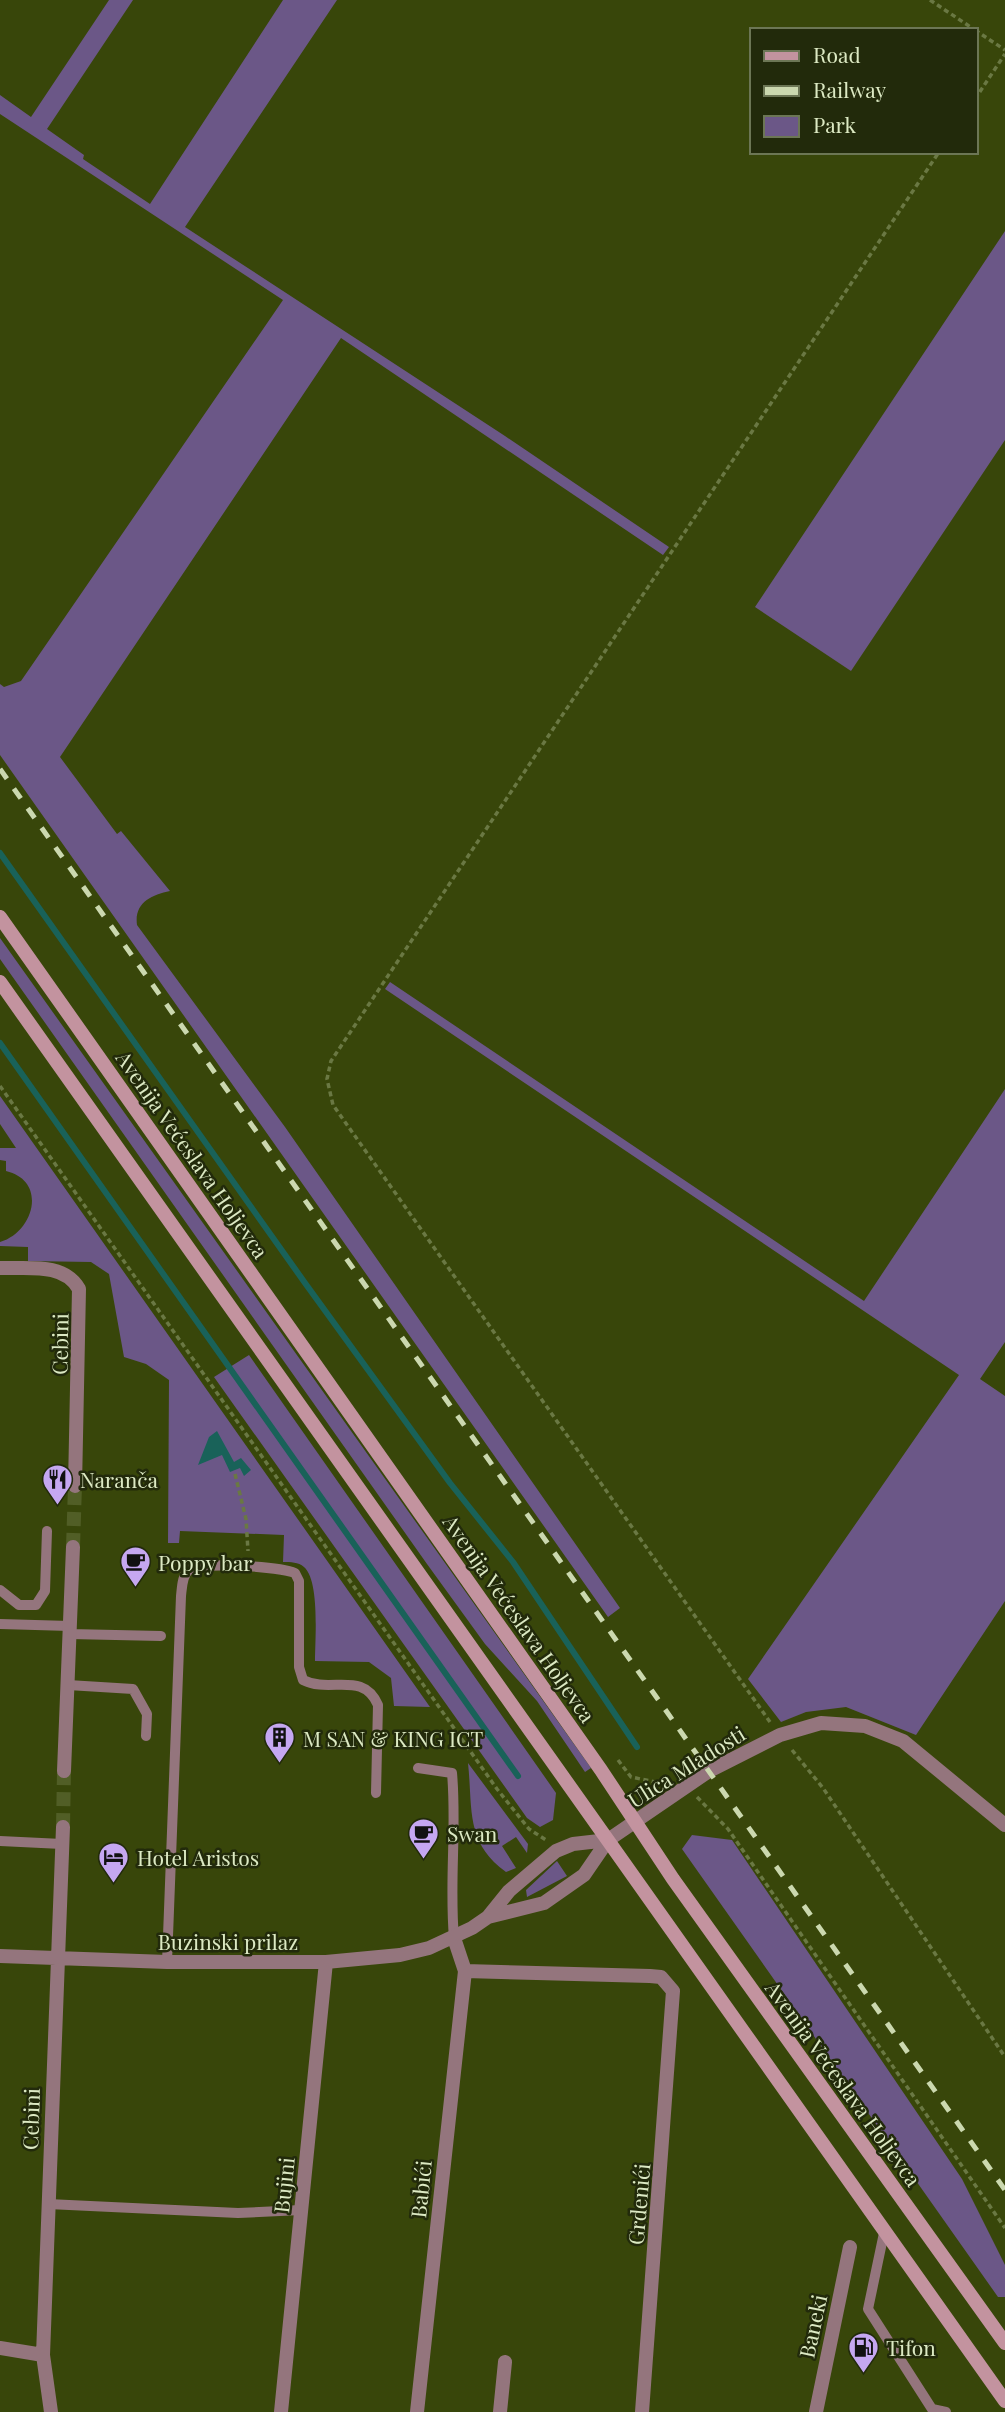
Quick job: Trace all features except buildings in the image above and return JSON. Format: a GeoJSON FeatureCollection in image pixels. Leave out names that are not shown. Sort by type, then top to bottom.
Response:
{"type":"FeatureCollection","features":[{"type":"Feature","properties":{"kind":"main road","name":"Avenija Većeslava Holjevca"},"geometry":{"type":"LineString","coordinates":[[0,917],[635,1822],[1005,2343]]}},
{"type":"Feature","properties":{"kind":"main road"},"geometry":{"type":"LineString","coordinates":[[0,982],[1005,2401]]}},
{"type":"Feature","properties":{"kind":"street","name":"Cebini"},"geometry":{"type":"LineString","coordinates":[[0,1268],[55,1270],[74,1280],[79,1289],[75,1486]]}},
{"type":"Feature","properties":{"kind":"street"},"geometry":{"type":"LineString","coordinates":[[64,1771],[73,1547]]}},
{"type":"Feature","properties":{"kind":"street","name":"Ulica Mladosti"},"geometry":{"type":"LineString","coordinates":[[608,1840],[752,1747],[807,1726],[834,1722],[865,1726],[887,1733],[918,1751],[1005,1825]]}},
{"type":"Feature","properties":{"kind":"street","name":"Cebini"},"geometry":{"type":"LineString","coordinates":[[51,2412],[43,2355],[63,1827]]}},
{"type":"Feature","properties":{"kind":"street","name":"Buzinski prilaz"},"geometry":{"type":"LineString","coordinates":[[488,1917],[509,1891],[556,1851],[573,1844],[608,1840]]}},
{"type":"Feature","properties":{"kind":"street","name":"Buzinski prilaz"},"geometry":{"type":"LineString","coordinates":[[0,1956],[167,1962],[326,1962],[400,1955],[454,1938],[488,1917],[544,1903],[576,1882],[593,1865],[608,1840]]}},
{"type":"Feature","properties":{"kind":"street"},"geometry":{"type":"LineString","coordinates":[[454,1938],[465,1971]]}},
{"type":"Feature","properties":{"kind":"street","name":"Bujini"},"geometry":{"type":"LineString","coordinates":[[281,2412],[326,1962]]}},
{"type":"Feature","properties":{"kind":"street","name":"Grdenići"},"geometry":{"type":"LineString","coordinates":[[465,1971],[661,1977],[668,1982],[675,1998],[642,2412]]}},
{"type":"Feature","properties":{"kind":"street","name":"Babići"},"geometry":{"type":"LineString","coordinates":[[417,2412],[465,1971]]}},
{"type":"Feature","properties":{"kind":"street","name":"Baneki"},"geometry":{"type":"LineString","coordinates":[[816,2412],[850,2247]]}},
{"type":"Feature","properties":{"kind":"street"},"geometry":{"type":"LineString","coordinates":[[0,2348],[43,2355]]}},
{"type":"Feature","properties":{"kind":"street"},"geometry":{"type":"LineString","coordinates":[[500,2412],[505,2362]]}},
{"type":"Feature","properties":{"kind":"lane"},"geometry":{"type":"LineString","coordinates":[[0,1590],[19,1605],[36,1605],[42,1600],[45,1591],[47,1531]]}},
{"type":"Feature","properties":{"kind":"lane"},"geometry":{"type":"LineString","coordinates":[[167,1962],[181,1596],[184,1575],[190,1569],[199,1566],[248,1567],[295,1573],[299,1581],[299,1667],[303,1680],[364,1686],[373,1693],[378,1705],[376,1793]]}},
{"type":"Feature","properties":{"kind":"lane"},"geometry":{"type":"LineString","coordinates":[[0,1623],[161,1636]]}},
{"type":"Feature","properties":{"kind":"lane"},"geometry":{"type":"LineString","coordinates":[[68,1685],[133,1689],[147,1714],[146,1736]]}},
{"type":"Feature","properties":{"kind":"lane"},"geometry":{"type":"LineString","coordinates":[[418,1768],[452,1773],[454,1798],[450,1902],[454,1938]]}},
{"type":"Feature","properties":{"kind":"lane"},"geometry":{"type":"LineString","coordinates":[[0,1841],[62,1844]]}},
{"type":"Feature","properties":{"kind":"lane"},"geometry":{"type":"LineString","coordinates":[[48,2204],[238,2213],[301,2210]]}},
{"type":"Feature","properties":{"kind":"lane"},"geometry":{"type":"LineString","coordinates":[[884,2232],[868,2309],[932,2409],[946,2412]]}},
{"type":"Feature","properties":{"kind":"path"},"geometry":{"type":"LineString","coordinates":[[930,0],[972,28]]}},
{"type":"Feature","properties":{"kind":"path"},"geometry":{"type":"LineString","coordinates":[[977,31],[1005,52],[977,96]]}},
{"type":"Feature","properties":{"kind":"path"},"geometry":{"type":"LineString","coordinates":[[938,154],[331,1061],[327,1079],[333,1105],[780,1735],[823,1788],[1005,2057]]}},
{"type":"Feature","properties":{"kind":"path"},"geometry":{"type":"LineString","coordinates":[[0,1086],[497,1789],[529,1829],[547,1841]]}},
{"type":"Feature","properties":{"kind":"path"},"geometry":{"type":"LineString","coordinates":[[235,1474],[246,1519],[248,1567]]}},
{"type":"Feature","properties":{"kind":"path"},"geometry":{"type":"LineString","coordinates":[[618,1760],[631,1777],[661,1783],[681,1778],[728,1829],[1005,2228]]}},
{"type":"Feature","properties":{"kind":"green space"},"geometry":{"type":"Polygon","coordinates":[[[109,0],[133,0],[47,129],[84,155],[83,159],[150,204],[283,0],[337,0],[185,227],[505,436],[669,547],[663,555],[341,338],[60,757],[117,834],[121,831],[170,891],[145,901],[138,911],[137,925],[285,1127],[620,1608],[608,1617],[0,755],[0,684],[4,687],[21,681],[283,300],[0,114],[0,95],[31,117],[109,0]]]}},
{"type":"Feature","properties":{"kind":"green space"},"geometry":{"type":"Polygon","coordinates":[[[1005,231],[1005,440],[851,671],[755,607],[1005,231]]]}},
{"type":"Feature","properties":{"kind":"green space"},"geometry":{"type":"Polygon","coordinates":[[[0,938],[591,1768],[585,1772],[537,1701],[485,1644],[427,1564],[0,959],[0,938]]]}},
{"type":"Feature","properties":{"kind":"green space"},"geometry":{"type":"Polygon","coordinates":[[[390,982],[864,1301],[1005,1089],[1005,1342],[980,1379],[1005,1396],[1005,1601],[916,1735],[846,1707],[806,1712],[781,1722],[748,1679],[959,1375],[385,989],[390,982]]]}},
{"type":"Feature","properties":{"kind":"green space"},"geometry":{"type":"Polygon","coordinates":[[[0,1096],[430,1707],[394,1706],[391,1678],[369,1662],[315,1661],[315,1597],[309,1574],[304,1567],[297,1563],[283,1562],[284,1535],[180,1531],[179,1543],[168,1543],[169,1380],[146,1364],[124,1357],[109,1274],[91,1262],[28,1261],[28,1247],[0,1246],[0,1242],[12,1236],[28,1218],[32,1195],[28,1185],[6,1171],[6,1161],[0,1160],[0,1148],[16,1148],[0,1124],[0,1096]]]}},
{"type":"Feature","properties":{"kind":"green space"},"geometry":{"type":"Polygon","coordinates":[[[249,1355],[556,1793],[553,1820],[540,1827],[527,1818],[214,1377],[249,1355]]]}},
{"type":"Feature","properties":{"kind":"green space"},"geometry":{"type":"Polygon","coordinates":[[[468,1763],[528,1844],[527,1853],[516,1837],[502,1846],[516,1868],[506,1872],[483,1849],[477,1837],[471,1810],[468,1763]]]}},
{"type":"Feature","properties":{"kind":"green space"},"geometry":{"type":"Polygon","coordinates":[[[692,1835],[732,1840],[962,2179],[1005,2265],[1005,2297],[998,2297],[682,1849],[692,1835]]]}},
{"type":"Feature","properties":{"kind":"green space"},"geometry":{"type":"Polygon","coordinates":[[[557,1861],[567,1876],[527,1897],[526,1890],[557,1861]]]}},
{"type":"Feature","properties":{"kind":"water"},"geometry":{"type":"Polygon","coordinates":[[[217,1431],[234,1462],[241,1458],[251,1470],[244,1476],[240,1468],[230,1472],[222,1455],[198,1465],[209,1437],[217,1431]]]}},
{"type":"Feature","properties":{"kind":"waterway"},"geometry":{"type":"LineString","coordinates":[[0,853],[305,1283],[450,1483],[513,1562],[637,1747]]}},
{"type":"Feature","properties":{"kind":"waterway"},"geometry":{"type":"LineString","coordinates":[[0,1043],[518,1776]]}},
{"type":"Feature","properties":{"kind":"tunnel"},"geometry":{"type":"LineString","coordinates":[[73,1547],[75,1486]]}},
{"type":"Feature","properties":{"kind":"tunnel"},"geometry":{"type":"LineString","coordinates":[[63,1827],[64,1771]]}},
{"type":"Feature","properties":{"kind":"railway"},"geometry":{"type":"LineString","coordinates":[[0,769],[1005,2190]]}},
{"type":"Feature","properties":{"kind":"place","name":"Naranča"},"geometry":{"type":"Point","coordinates":[57,1506]}},
{"type":"Feature","properties":{"kind":"place","name":"Poppy bar"},"geometry":{"type":"Point","coordinates":[135,1589]}},
{"type":"Feature","properties":{"kind":"place","name":"M SAN & KING ICT"},"geometry":{"type":"Point","coordinates":[280,1765]}},
{"type":"Feature","properties":{"kind":"place","name":"Swan"},"geometry":{"type":"Point","coordinates":[424,1860]}},
{"type":"Feature","properties":{"kind":"place","name":"Hotel Aristos"},"geometry":{"type":"Point","coordinates":[114,1884]}},
{"type":"Feature","properties":{"kind":"place","name":"Tifon"},"geometry":{"type":"Point","coordinates":[863,2374]}}]}
